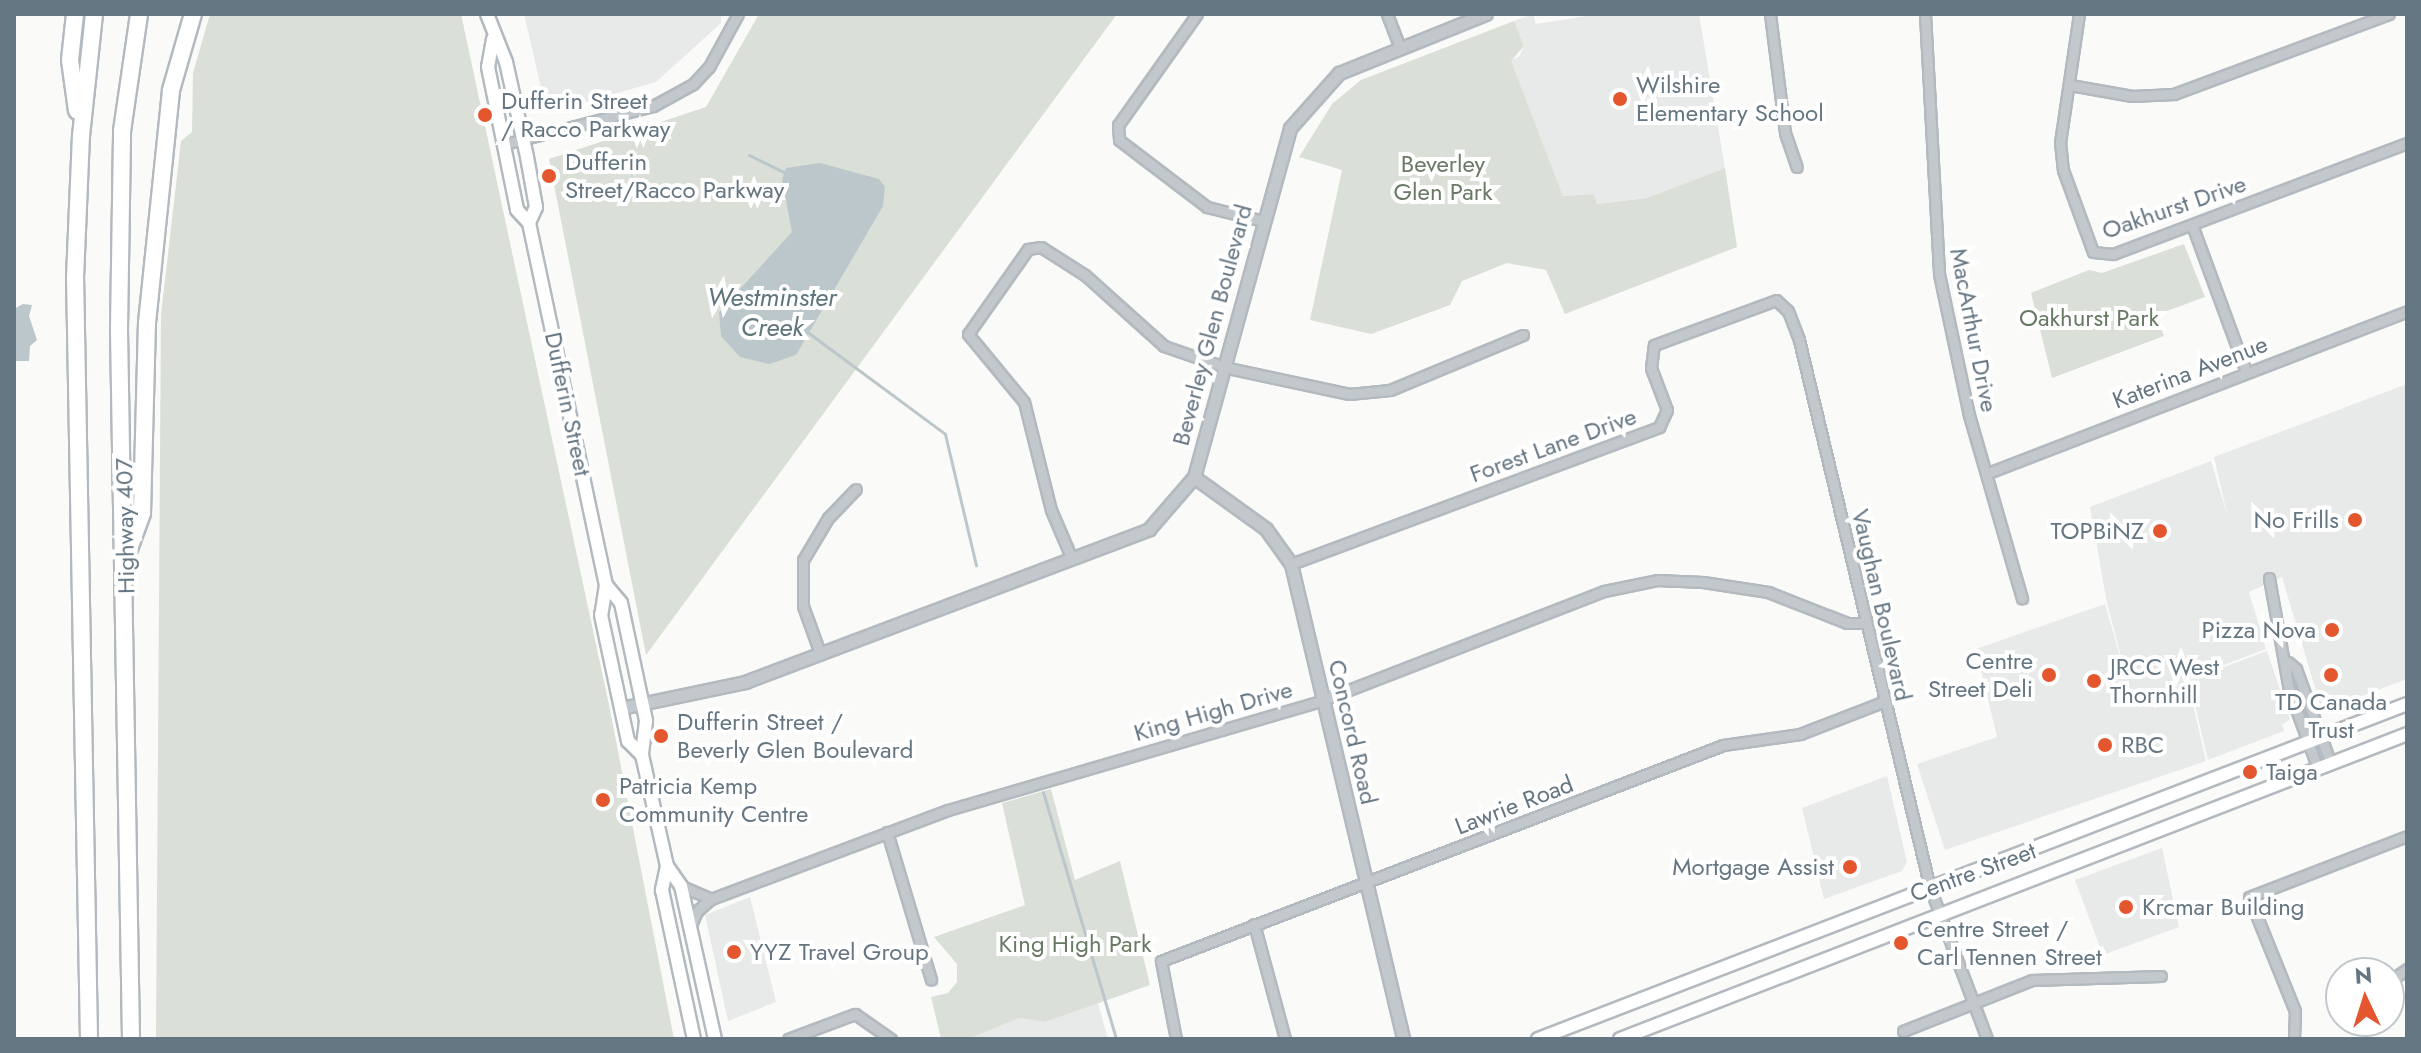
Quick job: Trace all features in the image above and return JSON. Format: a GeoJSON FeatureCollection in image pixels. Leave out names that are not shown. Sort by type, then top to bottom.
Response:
{"type":"FeatureCollection","features":[{"type":"Feature","properties":{"kind":"highway"},"geometry":{"type":"LineString","coordinates":[[75,14],[70,60],[81,136]]}},
{"type":"Feature","properties":{"kind":"highway","name":"Highway 407"},"geometry":{"type":"LineString","coordinates":[[89,1039],[75,278],[81,136],[94,14]]}},
{"type":"Feature","properties":{"kind":"highway","name":"Highway 407"},"geometry":{"type":"LineString","coordinates":[[131,1039],[126,558],[119,328],[122,131],[139,14]]}},
{"type":"Feature","properties":{"kind":"highway"},"geometry":{"type":"LineString","coordinates":[[126,558],[142,513],[147,323],[169,106],[193,14]]}},
{"type":"Feature","properties":{"kind":"main road","name":"Dufferin Street"},"geometry":{"type":"LineString","coordinates":[[487,14],[493,39],[506,62],[523,140],[536,207],[529,223]]}},
{"type":"Feature","properties":{"kind":"main road","name":"Dufferin Street"},"geometry":{"type":"LineString","coordinates":[[493,39],[488,67],[517,210],[529,223],[606,585],[601,615],[628,741],[642,755]]}},
{"type":"Feature","properties":{"kind":"main road","name":"Dufferin Street"},"geometry":{"type":"LineString","coordinates":[[606,585],[621,603],[648,735],[642,755],[667,866],[681,886],[715,1039]]}},
{"type":"Feature","properties":{"kind":"main road","name":"Centre Street"},"geometry":{"type":"LineString","coordinates":[[1538,1039],[2407,704]]}},
{"type":"Feature","properties":{"kind":"main road","name":"Centre Street"},"geometry":{"type":"LineString","coordinates":[[1620,1039],[2407,734]]}},
{"type":"Feature","properties":{"kind":"main road","name":"Dufferin Street"},"geometry":{"type":"LineString","coordinates":[[667,866],[662,890],[694,1039]]}},
{"type":"Feature","properties":{"kind":"street"},"geometry":{"type":"LineString","coordinates":[[505,144],[603,123],[653,106],[693,84],[709,67],[738,14]]}},
{"type":"Feature","properties":{"kind":"street"},"geometry":{"type":"LineString","coordinates":[[1197,14],[1118,125],[1119,140],[1207,207],[1263,221]]}},
{"type":"Feature","properties":{"kind":"street"},"geometry":{"type":"LineString","coordinates":[[1387,14],[1399,45]]}},
{"type":"Feature","properties":{"kind":"street","name":"Beverley Glen Boulevard"},"geometry":{"type":"LineString","coordinates":[[621,708],[745,682],[1149,529],[1194,477],[1228,368],[1263,221],[1290,128],[1309,100],[1339,73],[1399,45],[1486,14]]}},
{"type":"Feature","properties":{"kind":"street"},"geometry":{"type":"LineString","coordinates":[[1770,14],[1785,133],[1797,167]]}},
{"type":"Feature","properties":{"kind":"street","name":"MacArthur Drive"},"geometry":{"type":"LineString","coordinates":[[1925,14],[1939,274],[1969,415],[2022,599]]}},
{"type":"Feature","properties":{"kind":"street","name":"Oakhurst Drive"},"geometry":{"type":"LineString","coordinates":[[2079,14],[2060,142],[2063,170],[2093,252],[2113,254],[2407,143]]}},
{"type":"Feature","properties":{"kind":"street"},"geometry":{"type":"LineString","coordinates":[[2070,85],[2132,96],[2174,94],[2389,14]]}},
{"type":"Feature","properties":{"kind":"street"},"geometry":{"type":"LineString","coordinates":[[2192,225],[2246,372]]}},
{"type":"Feature","properties":{"kind":"street"},"geometry":{"type":"LineString","coordinates":[[1072,559],[1051,510],[1024,402],[968,334],[1017,260],[1028,249],[1041,247],[1103,289],[1164,346],[1228,368],[1370,394],[1492,352],[1523,335]]}},
{"type":"Feature","properties":{"kind":"street","name":"Forest Lane Drive"},"geometry":{"type":"LineString","coordinates":[[1291,564],[1659,427],[1667,416],[1651,368],[1654,345],[1766,300],[1784,305]]}},
{"type":"Feature","properties":{"kind":"street","name":"Vaughan Boulevard"},"geometry":{"type":"LineString","coordinates":[[1784,305],[1799,340],[1930,888],[1987,1039]]}},
{"type":"Feature","properties":{"kind":"street","name":"Katerina Avenue"},"geometry":{"type":"LineString","coordinates":[[1988,473],[2407,311]]}},
{"type":"Feature","properties":{"kind":"street","name":"Concord Road"},"geometry":{"type":"LineString","coordinates":[[1194,477],[1266,529],[1291,564],[1403,1039]]}},
{"type":"Feature","properties":{"kind":"street"},"geometry":{"type":"LineString","coordinates":[[820,653],[803,606],[803,560],[828,518],[856,489]]}},
{"type":"Feature","properties":{"kind":"street"},"geometry":{"type":"LineString","coordinates":[[2269,578],[2288,662],[2296,669],[2324,767]]}},
{"type":"Feature","properties":{"kind":"street","name":"King High Drive"},"geometry":{"type":"LineString","coordinates":[[711,899],[1025,784],[1323,700],[1604,591],[1657,580],[1768,592],[1847,623],[1865,623]]}},
{"type":"Feature","properties":{"kind":"street","name":"Lawrie Road"},"geometry":{"type":"LineString","coordinates":[[1176,1039],[1161,961],[1723,745],[1800,734],[1885,701]]}},
{"type":"Feature","properties":{"kind":"street"},"geometry":{"type":"LineString","coordinates":[[887,832],[931,980]]}},
{"type":"Feature","properties":{"kind":"street"},"geometry":{"type":"LineString","coordinates":[[2294,1039],[2295,1011],[2249,897],[2407,836]]}},
{"type":"Feature","properties":{"kind":"street"},"geometry":{"type":"LineString","coordinates":[[681,886],[711,899],[697,911],[690,927]]}},
{"type":"Feature","properties":{"kind":"street"},"geometry":{"type":"LineString","coordinates":[[1254,924],[1285,1039]]}},
{"type":"Feature","properties":{"kind":"street"},"geometry":{"type":"LineString","coordinates":[[1903,1031],[1972,1000],[2032,980],[2161,976]]}},
{"type":"Feature","properties":{"kind":"street"},"geometry":{"type":"LineString","coordinates":[[788,1039],[855,1014],[891,1039]]}},
{"type":"Feature","properties":{"kind":"shaded area"},"geometry":{"type":"Polygon","coordinates":[[[524,14],[721,14],[721,23],[656,82],[547,113],[524,14]]]}},
{"type":"Feature","properties":{"kind":"shaded area","name":"Wilshire Elementary School"},"geometry":{"type":"Polygon","coordinates":[[[1533,14],[1536,24],[1593,15],[1699,14],[1725,168],[1647,198],[1597,204],[1594,194],[1563,196],[1510,60],[1519,57],[1524,46],[1514,21],[1533,14]]]}},
{"type":"Feature","properties":{"kind":"shaded area"},"geometry":{"type":"Polygon","coordinates":[[[2407,384],[2407,679],[2322,711],[2282,577],[2249,592],[2266,649],[2187,679],[2206,761],[1945,850],[1917,764],[1997,737],[1976,649],[2105,604],[2131,695],[2107,603],[2090,507],[2211,461],[2227,514],[2214,457],[2407,384]]]}},
{"type":"Feature","properties":{"kind":"shaded area"},"geometry":{"type":"Polygon","coordinates":[[[2267,651],[2290,719],[2282,725],[2284,731],[2208,760],[2189,680],[2267,651]]]}},
{"type":"Feature","properties":{"kind":"shaded area"},"geometry":{"type":"Polygon","coordinates":[[[1887,776],[1907,862],[1902,871],[1824,899],[1802,808],[1887,776]]]}},
{"type":"Feature","properties":{"kind":"shaded area"},"geometry":{"type":"Polygon","coordinates":[[[2162,848],[2179,927],[2103,955],[2075,880],[2162,848]]]}},
{"type":"Feature","properties":{"kind":"shaded area"},"geometry":{"type":"Polygon","coordinates":[[[750,897],[776,1002],[728,1021],[705,915],[750,897]]]}},
{"type":"Feature","properties":{"kind":"shaded area"},"geometry":{"type":"Polygon","coordinates":[[[1098,1003],[1108,1039],[968,1039],[1020,1018],[1045,1022],[1098,1003]]]}},
{"type":"Feature","properties":{"kind":"green space"},"geometry":{"type":"Polygon","coordinates":[[[210,14],[461,14],[609,705],[674,1039],[156,1039],[161,315],[181,141],[192,132],[193,73],[210,14]]]}},
{"type":"Feature","properties":{"kind":"green space"},"geometry":{"type":"Polygon","coordinates":[[[759,14],[1117,14],[646,655],[549,159],[706,107],[759,14]]]}},
{"type":"Feature","properties":{"kind":"green space","name":"Beverley Glen Park"},"geometry":{"type":"Polygon","coordinates":[[[1514,21],[1524,46],[1511,61],[1563,196],[1594,194],[1597,204],[1647,198],[1725,168],[1737,247],[1565,314],[1546,270],[1507,263],[1462,281],[1450,305],[1371,334],[1310,320],[1342,170],[1299,157],[1332,104],[1361,80],[1514,21]]]}},
{"type":"Feature","properties":{"kind":"green space","name":"Oakhurst Park"},"geometry":{"type":"Polygon","coordinates":[[[2184,244],[2205,297],[2156,315],[2164,336],[2052,378],[2031,293],[2089,270],[2102,273],[2184,244]]]}},
{"type":"Feature","properties":{"kind":"green space","name":"King High Park"},"geometry":{"type":"Polygon","coordinates":[[[1051,789],[1075,880],[1120,861],[1150,985],[1045,1022],[1020,1018],[968,1039],[941,1039],[931,997],[948,993],[957,982],[957,964],[934,937],[1025,905],[1002,803],[1051,789]]]}},
{"type":"Feature","properties":{"kind":"water","name":"Westminster Creek"},"geometry":{"type":"Polygon","coordinates":[[[820,163],[879,179],[885,187],[883,206],[796,355],[769,364],[740,357],[721,336],[719,312],[792,232],[782,180],[786,168],[820,163]]]}},
{"type":"Feature","properties":{"kind":"water"},"geometry":{"type":"Polygon","coordinates":[[[23,304],[32,305],[29,316],[37,340],[30,346],[29,361],[14,361],[14,309],[23,304]]]}},
{"type":"Feature","properties":{"kind":"waterway","name":"Westminster Creek"},"geometry":{"type":"LineString","coordinates":[[749,155],[784,172]]}},
{"type":"Feature","properties":{"kind":"waterway","name":"Westminster Creek"},"geometry":{"type":"LineString","coordinates":[[806,331],[945,434],[976,565]]}},
{"type":"Feature","properties":{"kind":"waterway","name":"Westminster Creek"},"geometry":{"type":"LineString","coordinates":[[1043,792],[1116,1039]]}},
{"type":"Feature","properties":{"kind":"place","name":"Wilshire Elementary School"},"geometry":{"type":"Point","coordinates":[1620,99]}},
{"type":"Feature","properties":{"kind":"place","name":"Dufferin Street / Racco Parkway"},"geometry":{"type":"Point","coordinates":[485,115]}},
{"type":"Feature","properties":{"kind":"place","name":"Dufferin Street/Racco Parkway"},"geometry":{"type":"Point","coordinates":[549,176]}},
{"type":"Feature","properties":{"kind":"place","name":"No Frills"},"geometry":{"type":"Point","coordinates":[2355,520]}},
{"type":"Feature","properties":{"kind":"place","name":"TOPBiNZ"},"geometry":{"type":"Point","coordinates":[2160,531]}},
{"type":"Feature","properties":{"kind":"place","name":"Pizza Nova"},"geometry":{"type":"Point","coordinates":[2332,630]}},
{"type":"Feature","properties":{"kind":"place","name":"Centre Street Deli"},"geometry":{"type":"Point","coordinates":[2049,675]}},
{"type":"Feature","properties":{"kind":"place","name":"TD Canada Trust"},"geometry":{"type":"Point","coordinates":[2331,675]}},
{"type":"Feature","properties":{"kind":"place","name":"JRCC West Thornhill"},"geometry":{"type":"Point","coordinates":[2094,681]}},
{"type":"Feature","properties":{"kind":"place","name":"Dufferin Street / Beverly Glen Boulevard"},"geometry":{"type":"Point","coordinates":[661,736]}},
{"type":"Feature","properties":{"kind":"place","name":"RBC"},"geometry":{"type":"Point","coordinates":[2105,745]}},
{"type":"Feature","properties":{"kind":"place","name":"Taiga"},"geometry":{"type":"Point","coordinates":[2250,772]}},
{"type":"Feature","properties":{"kind":"place","name":"Patricia Kemp Community Centre"},"geometry":{"type":"Point","coordinates":[603,800]}},
{"type":"Feature","properties":{"kind":"place","name":"Mortgage Assist"},"geometry":{"type":"Point","coordinates":[1850,867]}},
{"type":"Feature","properties":{"kind":"place","name":"Krcmar Building"},"geometry":{"type":"Point","coordinates":[2126,907]}},
{"type":"Feature","properties":{"kind":"place","name":"Centre Street / Carl Tennen Street"},"geometry":{"type":"Point","coordinates":[1901,943]}},
{"type":"Feature","properties":{"kind":"place","name":"YYZ Travel Group"},"geometry":{"type":"Point","coordinates":[734,952]}}]}
